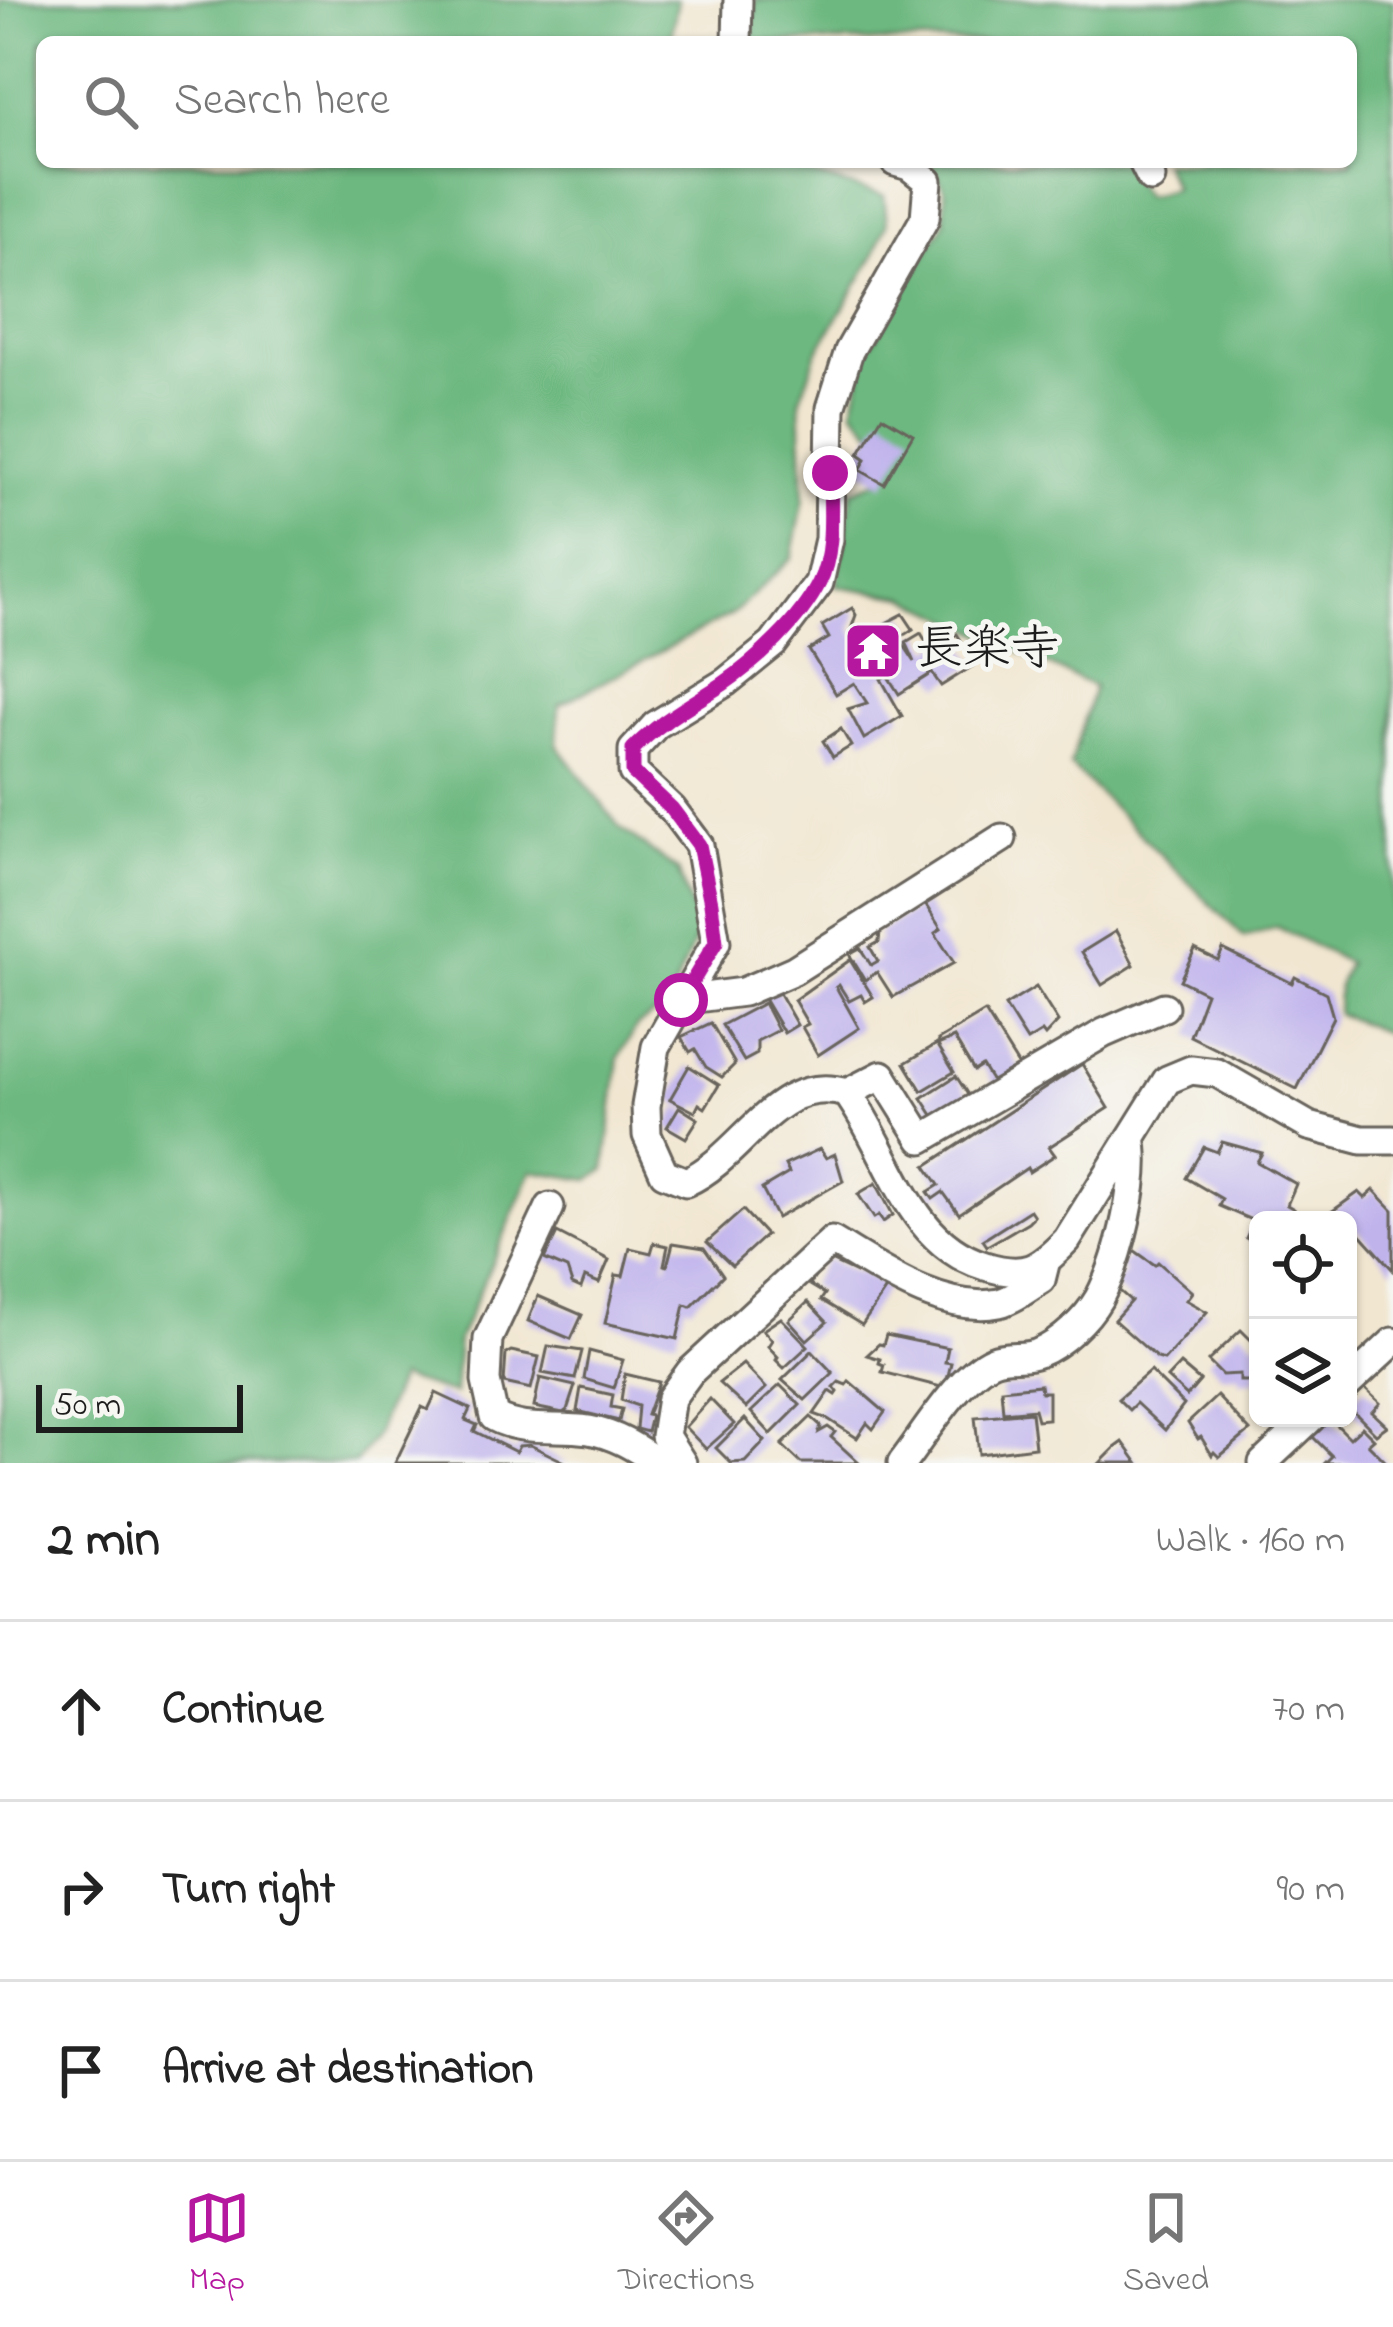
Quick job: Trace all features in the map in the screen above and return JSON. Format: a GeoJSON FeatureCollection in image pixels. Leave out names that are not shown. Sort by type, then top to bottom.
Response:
{"type":"FeatureCollection","features":[{"type":"Feature","properties":{"kind":"street"},"geometry":{"type":"LineString","coordinates":[[737,36],[738,0]]}},
{"type":"Feature","properties":{"kind":"street"},"geometry":{"type":"LineString","coordinates":[[912,168],[928,181],[925,218],[849,350],[831,408],[830,539],[819,583],[773,644],[726,682],[656,725],[633,749],[633,772],[672,809],[699,845],[716,942],[656,1047],[646,1106],[647,1135],[664,1173],[686,1182],[707,1173],[785,1100],[807,1088],[828,1087],[848,1093],[909,1203],[940,1244],[968,1261],[1012,1274],[1046,1262],[1067,1240],[1167,1080],[1191,1070],[1217,1073],[1309,1126],[1362,1140],[1393,1140]]}},
{"type":"Feature","properties":{"kind":"street"},"geometry":{"type":"LineString","coordinates":[[681,1000],[743,992],[794,970],[1002,838]]}},
{"type":"Feature","properties":{"kind":"street"},"geometry":{"type":"LineString","coordinates":[[848,1093],[882,1075],[922,1139],[1104,1033],[1164,1007]]}},
{"type":"Feature","properties":{"kind":"street"},"geometry":{"type":"LineString","coordinates":[[902,1463],[964,1382],[992,1360],[1037,1354],[1067,1335],[1098,1300],[1115,1255],[1136,1161],[1131,1138]]}},
{"type":"Feature","properties":{"kind":"street"},"geometry":{"type":"LineString","coordinates":[[550,1207],[488,1340],[486,1381],[494,1417],[514,1427],[591,1430],[622,1438],[659,1463]]}},
{"type":"Feature","properties":{"kind":"street"},"geometry":{"type":"LineString","coordinates":[[682,1463],[665,1436],[671,1398],[690,1372],[832,1241],[915,1286],[982,1305],[1005,1302],[1041,1280],[1046,1262]]}},
{"type":"Feature","properties":{"kind":"street"},"geometry":{"type":"LineString","coordinates":[[1357,1376],[1393,1342]]}},
{"type":"Feature","properties":{"kind":"street"},"geometry":{"type":"LineString","coordinates":[[1265,1462],[1302,1427]]}},
{"type":"Feature","properties":{"kind":"green space"},"geometry":{"type":"Polygon","coordinates":[[[0,0],[678,0],[671,36],[36,36],[36,168],[788,168],[884,196],[887,224],[873,258],[816,354],[800,401],[804,498],[792,558],[734,613],[559,705],[557,745],[620,828],[678,871],[699,930],[667,1006],[637,1026],[619,1057],[605,1170],[589,1180],[532,1171],[458,1340],[454,1394],[399,1378],[376,1434],[356,1463],[0,1463],[0,0]]]}},
{"type":"Feature","properties":{"kind":"green space"},"geometry":{"type":"Polygon","coordinates":[[[755,0],[1393,0],[1393,1036],[1337,1014],[1338,986],[1348,963],[1277,927],[1244,937],[1070,765],[1094,687],[905,597],[837,586],[852,491],[881,479],[879,439],[853,409],[867,352],[945,222],[945,190],[934,168],[1126,168],[1145,197],[1174,188],[1165,168],[1357,168],[1357,36],[753,36],[755,0]]]}},
{"type":"Feature","properties":{"kind":"building"},"geometry":{"type":"Polygon","coordinates":[[[882,416],[913,434],[884,484],[860,470],[866,459],[859,454],[882,416]]]}},
{"type":"Feature","properties":{"kind":"building"},"geometry":{"type":"Polygon","coordinates":[[[852,608],[856,615],[851,629],[857,638],[903,614],[913,629],[899,638],[915,662],[906,642],[921,633],[931,650],[957,634],[976,664],[941,686],[932,673],[899,694],[887,675],[881,679],[902,716],[864,739],[848,709],[867,703],[854,683],[836,694],[809,650],[829,638],[822,626],[852,608]]]}},
{"type":"Feature","properties":{"kind":"building"},"geometry":{"type":"Polygon","coordinates":[[[841,729],[851,746],[833,757],[823,741],[841,729]]]}},
{"type":"Feature","properties":{"kind":"building"},"geometry":{"type":"Polygon","coordinates":[[[925,904],[941,929],[935,933],[954,963],[893,997],[877,972],[865,980],[849,954],[860,948],[871,965],[878,961],[870,947],[879,942],[880,932],[925,904]]]}},
{"type":"Feature","properties":{"kind":"building"},"geometry":{"type":"Polygon","coordinates":[[[1116,931],[1134,965],[1102,985],[1082,952],[1116,931]]]}},
{"type":"Feature","properties":{"kind":"building"},"geometry":{"type":"Polygon","coordinates":[[[1195,949],[1218,960],[1223,949],[1292,983],[1295,977],[1326,993],[1333,1017],[1297,1089],[1190,1036],[1206,993],[1180,980],[1195,949]]]}},
{"type":"Feature","properties":{"kind":"building"},"geometry":{"type":"Polygon","coordinates":[[[850,960],[873,997],[865,1002],[861,995],[849,1001],[836,987],[859,1028],[818,1055],[794,1000],[850,960]]]}},
{"type":"Feature","properties":{"kind":"building"},"geometry":{"type":"Polygon","coordinates":[[[1036,987],[1058,1022],[1045,1036],[1042,1032],[1027,1041],[1005,1006],[1036,987]]]}},
{"type":"Feature","properties":{"kind":"building"},"geometry":{"type":"Polygon","coordinates":[[[777,990],[797,1025],[784,1033],[763,997],[777,990]]]}},
{"type":"Feature","properties":{"kind":"building"},"geometry":{"type":"Polygon","coordinates":[[[764,1003],[778,1030],[757,1041],[757,1054],[744,1061],[722,1025],[764,1003]]]}},
{"type":"Feature","properties":{"kind":"building"},"geometry":{"type":"Polygon","coordinates":[[[985,1012],[1023,1073],[996,1088],[982,1066],[974,1071],[954,1038],[940,1044],[938,1040],[985,1012]]]}},
{"type":"Feature","properties":{"kind":"building"},"geometry":{"type":"Polygon","coordinates":[[[711,1023],[735,1064],[722,1077],[706,1067],[695,1049],[690,1052],[681,1037],[711,1023]]]}},
{"type":"Feature","properties":{"kind":"building"},"geometry":{"type":"Polygon","coordinates":[[[937,1044],[954,1072],[922,1091],[905,1063],[937,1044]]]}},
{"type":"Feature","properties":{"kind":"building"},"geometry":{"type":"Polygon","coordinates":[[[1082,1064],[1109,1108],[1049,1147],[1055,1155],[959,1214],[943,1192],[933,1199],[928,1192],[939,1185],[926,1166],[1082,1064]]]}},
{"type":"Feature","properties":{"kind":"building"},"geometry":{"type":"Polygon","coordinates":[[[689,1066],[719,1085],[705,1108],[699,1104],[695,1112],[670,1099],[689,1066]]]}},
{"type":"Feature","properties":{"kind":"building"},"geometry":{"type":"Polygon","coordinates":[[[956,1076],[972,1101],[935,1118],[922,1098],[956,1076]]]}},
{"type":"Feature","properties":{"kind":"building"},"geometry":{"type":"Polygon","coordinates":[[[679,1107],[698,1119],[686,1138],[667,1127],[679,1107]]]}},
{"type":"Feature","properties":{"kind":"building"},"geometry":{"type":"Polygon","coordinates":[[[1222,1142],[1262,1153],[1257,1162],[1296,1184],[1287,1205],[1293,1211],[1249,1211],[1249,1219],[1219,1206],[1222,1199],[1186,1178],[1204,1147],[1217,1152],[1222,1142]]]}},
{"type":"Feature","properties":{"kind":"building"},"geometry":{"type":"Polygon","coordinates":[[[820,1149],[826,1158],[835,1154],[843,1181],[777,1218],[762,1189],[789,1173],[785,1165],[820,1149]]]}},
{"type":"Feature","properties":{"kind":"building"},"geometry":{"type":"Polygon","coordinates":[[[876,1183],[893,1215],[883,1222],[879,1215],[874,1218],[858,1194],[876,1183]]]}},
{"type":"Feature","properties":{"kind":"building"},"geometry":{"type":"Polygon","coordinates":[[[1374,1190],[1393,1210],[1393,1270],[1357,1230],[1357,1211],[1333,1211],[1359,1192],[1365,1198],[1374,1190]]]}},
{"type":"Feature","properties":{"kind":"building"},"geometry":{"type":"Polygon","coordinates":[[[743,1210],[766,1235],[732,1266],[707,1242],[743,1210]]]}},
{"type":"Feature","properties":{"kind":"building"},"geometry":{"type":"Polygon","coordinates":[[[1030,1210],[1034,1216],[1028,1222],[987,1246],[983,1240],[1030,1210]]]}},
{"type":"Feature","properties":{"kind":"building"},"geometry":{"type":"Polygon","coordinates":[[[557,1233],[609,1260],[599,1283],[585,1277],[581,1288],[572,1284],[567,1269],[544,1259],[557,1233]]]}},
{"type":"Feature","properties":{"kind":"building"},"geometry":{"type":"Polygon","coordinates":[[[654,1243],[668,1246],[667,1266],[673,1243],[704,1248],[723,1275],[691,1307],[685,1305],[677,1339],[605,1323],[616,1275],[623,1276],[630,1248],[651,1253],[654,1243]]]}},
{"type":"Feature","properties":{"kind":"building"},"geometry":{"type":"Polygon","coordinates":[[[1135,1251],[1155,1265],[1158,1262],[1192,1292],[1186,1300],[1207,1312],[1164,1360],[1114,1320],[1131,1301],[1114,1286],[1126,1273],[1120,1267],[1135,1251]]]}},
{"type":"Feature","properties":{"kind":"building"},"geometry":{"type":"Polygon","coordinates":[[[826,1259],[887,1288],[862,1325],[821,1300],[825,1294],[810,1285],[826,1259]]]}},
{"type":"Feature","properties":{"kind":"building"},"geometry":{"type":"Polygon","coordinates":[[[538,1296],[582,1315],[571,1339],[528,1321],[538,1296]]]}},
{"type":"Feature","properties":{"kind":"building"},"geometry":{"type":"Polygon","coordinates":[[[808,1302],[827,1322],[807,1340],[789,1320],[808,1302]]]}},
{"type":"Feature","properties":{"kind":"building"},"geometry":{"type":"Polygon","coordinates":[[[781,1318],[808,1346],[784,1368],[763,1330],[781,1318]]]}},
{"type":"Feature","properties":{"kind":"building"},"geometry":{"type":"Polygon","coordinates":[[[1241,1330],[1249,1338],[1249,1381],[1240,1381],[1240,1374],[1222,1375],[1208,1361],[1241,1330]]]}},
{"type":"Feature","properties":{"kind":"building"},"geometry":{"type":"Polygon","coordinates":[[[886,1335],[948,1348],[945,1362],[951,1363],[945,1388],[882,1372],[880,1359],[867,1355],[883,1345],[886,1335]]]}},
{"type":"Feature","properties":{"kind":"building"},"geometry":{"type":"Polygon","coordinates":[[[548,1346],[582,1351],[575,1379],[542,1373],[548,1346]]]}},
{"type":"Feature","properties":{"kind":"building"},"geometry":{"type":"Polygon","coordinates":[[[589,1351],[623,1360],[614,1388],[584,1379],[589,1351]]]}},
{"type":"Feature","properties":{"kind":"building"},"geometry":{"type":"Polygon","coordinates":[[[812,1351],[833,1373],[805,1400],[782,1380],[812,1351]]]}},
{"type":"Feature","properties":{"kind":"building"},"geometry":{"type":"Polygon","coordinates":[[[506,1354],[539,1357],[531,1389],[504,1383],[506,1354]]]}},
{"type":"Feature","properties":{"kind":"building"},"geometry":{"type":"Polygon","coordinates":[[[743,1364],[766,1388],[746,1408],[719,1383],[743,1364]]]}},
{"type":"Feature","properties":{"kind":"building"},"geometry":{"type":"Polygon","coordinates":[[[1180,1364],[1200,1381],[1187,1396],[1167,1378],[1180,1364]]]}},
{"type":"Feature","properties":{"kind":"building"},"geometry":{"type":"Polygon","coordinates":[[[1150,1371],[1184,1405],[1165,1430],[1136,1403],[1129,1410],[1118,1399],[1150,1371]]]}},
{"type":"Feature","properties":{"kind":"building"},"geometry":{"type":"Polygon","coordinates":[[[625,1374],[659,1382],[647,1415],[651,1416],[647,1432],[636,1429],[638,1406],[621,1400],[625,1374]]]}},
{"type":"Feature","properties":{"kind":"building"},"geometry":{"type":"Polygon","coordinates":[[[540,1378],[575,1386],[563,1413],[534,1407],[540,1378]]]}},
{"type":"Feature","properties":{"kind":"building"},"geometry":{"type":"Polygon","coordinates":[[[849,1381],[885,1412],[873,1429],[867,1423],[857,1438],[814,1414],[830,1391],[836,1395],[834,1387],[839,1382],[846,1385],[849,1381]]]}},
{"type":"Feature","properties":{"kind":"building"},"geometry":{"type":"Polygon","coordinates":[[[780,1385],[800,1405],[771,1434],[751,1412],[780,1385]]]}},
{"type":"Feature","properties":{"kind":"building"},"geometry":{"type":"Polygon","coordinates":[[[1040,1385],[1041,1392],[1048,1392],[1048,1419],[1037,1420],[1034,1409],[1003,1412],[1001,1389],[1040,1385]]]}},
{"type":"Feature","properties":{"kind":"building"},"geometry":{"type":"Polygon","coordinates":[[[581,1388],[613,1395],[611,1407],[622,1409],[619,1421],[577,1411],[581,1388]]]}},
{"type":"Feature","properties":{"kind":"building"},"geometry":{"type":"Polygon","coordinates":[[[1364,1388],[1380,1403],[1372,1412],[1387,1426],[1376,1434],[1357,1415],[1357,1396],[1364,1388]]]}},
{"type":"Feature","properties":{"kind":"building"},"geometry":{"type":"Polygon","coordinates":[[[436,1393],[470,1409],[465,1420],[477,1425],[474,1431],[516,1452],[519,1446],[530,1445],[567,1463],[395,1463],[422,1407],[428,1410],[436,1393]]]}},
{"type":"Feature","properties":{"kind":"building"},"geometry":{"type":"Polygon","coordinates":[[[1217,1396],[1250,1431],[1219,1457],[1212,1455],[1188,1423],[1217,1396]]]}},
{"type":"Feature","properties":{"kind":"building"},"geometry":{"type":"Polygon","coordinates":[[[710,1399],[734,1424],[706,1449],[685,1427],[710,1399]]]}},
{"type":"Feature","properties":{"kind":"building"},"geometry":{"type":"Polygon","coordinates":[[[1031,1412],[1035,1447],[979,1454],[975,1417],[1031,1412]]]}},
{"type":"Feature","properties":{"kind":"building"},"geometry":{"type":"Polygon","coordinates":[[[811,1417],[821,1426],[819,1432],[828,1427],[835,1432],[831,1437],[859,1463],[801,1463],[782,1445],[811,1417]]]}},
{"type":"Feature","properties":{"kind":"building"},"geometry":{"type":"Polygon","coordinates":[[[745,1419],[765,1441],[745,1462],[731,1463],[716,1448],[745,1419]]]}},
{"type":"Feature","properties":{"kind":"building"},"geometry":{"type":"Polygon","coordinates":[[[1321,1427],[1339,1427],[1350,1438],[1362,1427],[1374,1439],[1368,1444],[1387,1463],[1325,1463],[1332,1456],[1312,1436],[1321,1427]]]}},
{"type":"Feature","properties":{"kind":"building"},"geometry":{"type":"Polygon","coordinates":[[[1123,1442],[1138,1463],[1100,1463],[1115,1448],[1123,1442]]]}},
{"type":"Feature","properties":{"kind":"place","name":"長楽寺"},"geometry":{"type":"Point","coordinates":[873,651]}},
{"type":"Feature","properties":{"kind":"route"},"geometry":{"type":"LineString","coordinates":[[681,1000],[716,942],[711,903],[699,845],[672,809],[633,772],[633,749],[656,725],[726,682],[773,644],[819,583],[830,539],[830,473]]}}]}
